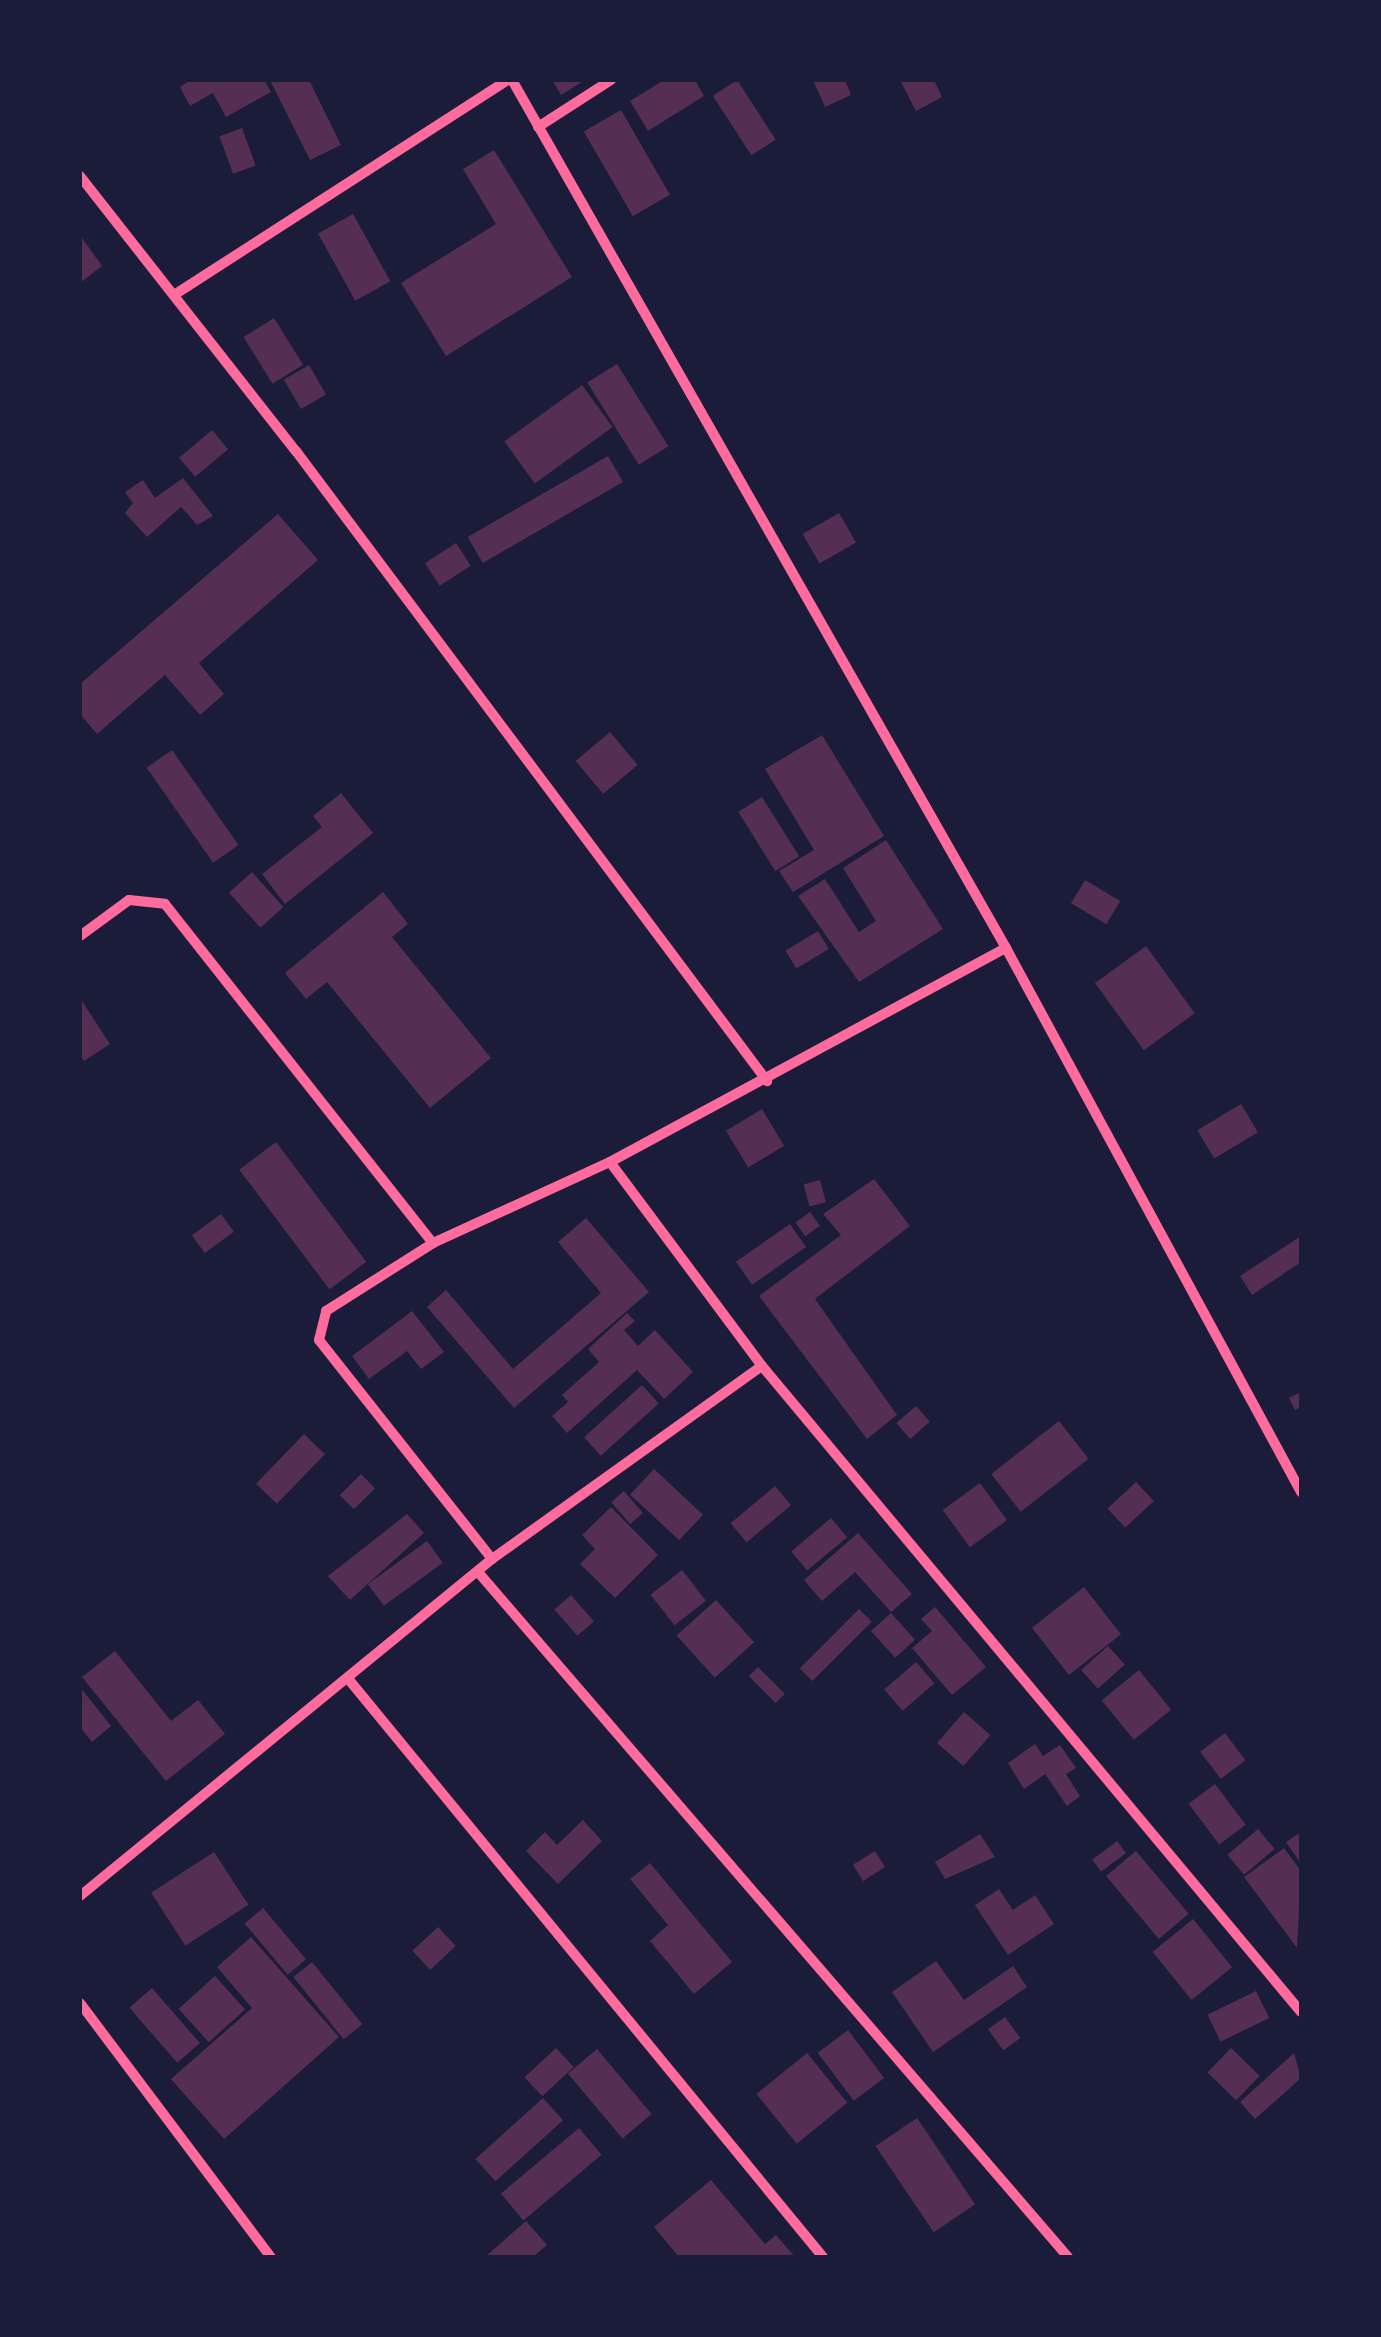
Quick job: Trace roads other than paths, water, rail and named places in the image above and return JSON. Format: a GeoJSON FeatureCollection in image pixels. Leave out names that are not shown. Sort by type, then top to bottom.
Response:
{"type":"FeatureCollection","features":[{"type":"Feature","properties":{"kind":"street"},"geometry":{"type":"LineString","coordinates":[[174,296],[510,80],[1006,948],[1301,1492]]}},
{"type":"Feature","properties":{"kind":"street"},"geometry":{"type":"LineString","coordinates":[[538,127],[611,80]]}},
{"type":"Feature","properties":{"kind":"street"},"geometry":{"type":"LineString","coordinates":[[80,176],[767,1081]]}},
{"type":"Feature","properties":{"kind":"street"},"geometry":{"type":"LineString","coordinates":[[80,936],[129,900],[165,904],[433,1244]]}},
{"type":"Feature","properties":{"kind":"street"},"geometry":{"type":"LineString","coordinates":[[492,1559],[318,1335],[326,1311],[433,1244],[610,1162],[767,1081],[1006,948]]}},
{"type":"Feature","properties":{"kind":"street"},"geometry":{"type":"LineString","coordinates":[[610,1162],[762,1366],[1301,2012]]}},
{"type":"Feature","properties":{"kind":"street"},"geometry":{"type":"LineString","coordinates":[[80,1896],[350,1681],[492,1559],[762,1366]]}},
{"type":"Feature","properties":{"kind":"street"},"geometry":{"type":"LineString","coordinates":[[478,1572],[1068,2257]]}},
{"type":"Feature","properties":{"kind":"street"},"geometry":{"type":"LineString","coordinates":[[350,1681],[823,2257]]}},
{"type":"Feature","properties":{"kind":"street"},"geometry":{"type":"LineString","coordinates":[[80,2003],[271,2257]]}}]}
